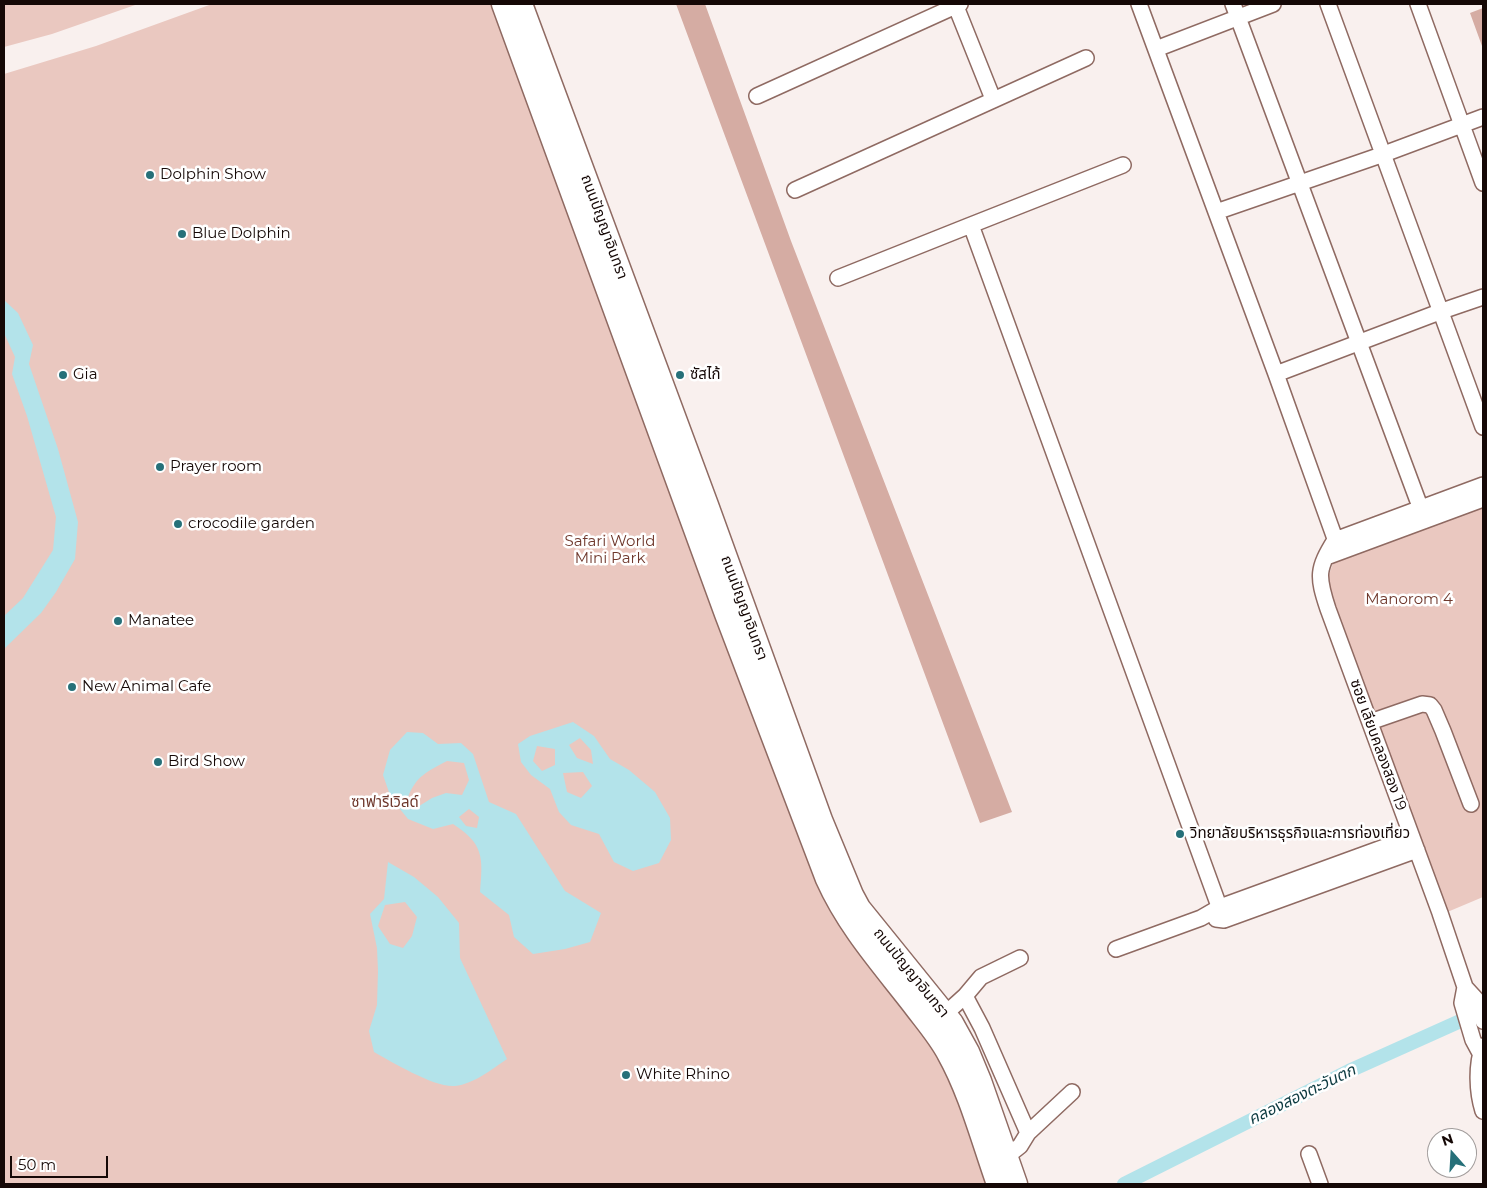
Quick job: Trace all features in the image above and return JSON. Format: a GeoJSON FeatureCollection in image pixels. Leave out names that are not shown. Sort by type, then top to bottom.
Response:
{"type":"FeatureCollection","features":[{"type":"Feature","properties":{"kind":"street","name":"ถนนปัญญาอินทรา"},"geometry":{"type":"LineString","coordinates":[[503,4],[726,614],[827,879],[838,904],[948,1052],[961,1080],[998,1184]]}},
{"type":"Feature","properties":{"kind":"street","name":"ถนนปัญญาอินทรา"},"geometry":{"type":"LineString","coordinates":[[521,4],[704,496],[821,820],[852,895],[859,908],[952,1023],[968,1052],[980,1081],[1016,1184]]}},
{"type":"Feature","properties":{"kind":"street"},"geometry":{"type":"LineString","coordinates":[[756,96],[957,4],[993,99]]}},
{"type":"Feature","properties":{"kind":"street"},"geometry":{"type":"LineString","coordinates":[[1140,4],[1337,546],[1422,514],[1483,486]]}},
{"type":"Feature","properties":{"kind":"street"},"geometry":{"type":"LineString","coordinates":[[1156,49],[1236,10],[1273,4]]}},
{"type":"Feature","properties":{"kind":"street"},"geometry":{"type":"LineString","coordinates":[[1328,4],[1483,427]]}},
{"type":"Feature","properties":{"kind":"street"},"geometry":{"type":"LineString","coordinates":[[1418,4],[1483,182]]}},
{"type":"Feature","properties":{"kind":"street"},"geometry":{"type":"LineString","coordinates":[[1236,10],[1422,514]]}},
{"type":"Feature","properties":{"kind":"street"},"geometry":{"type":"LineString","coordinates":[[795,190],[1086,58]]}},
{"type":"Feature","properties":{"kind":"street"},"geometry":{"type":"LineString","coordinates":[[1216,212],[1384,154],[1483,117]]}},
{"type":"Feature","properties":{"kind":"street"},"geometry":{"type":"LineString","coordinates":[[838,278],[1123,165]]}},
{"type":"Feature","properties":{"kind":"street"},"geometry":{"type":"LineString","coordinates":[[971,225],[1222,914]]}},
{"type":"Feature","properties":{"kind":"street"},"geometry":{"type":"LineString","coordinates":[[1276,374],[1483,297]]}},
{"type":"Feature","properties":{"kind":"street"},"geometry":{"type":"LineString","coordinates":[[1422,514],[1483,499]]}},
{"type":"Feature","properties":{"kind":"street","name":"ซอย เลียบคลองสอง 19"},"geometry":{"type":"LineString","coordinates":[[1337,546],[1323,559],[1320,577],[1322,591],[1440,913],[1465,987],[1479,1046],[1479,1099],[1483,1111]]}},
{"type":"Feature","properties":{"kind":"street"},"geometry":{"type":"LineString","coordinates":[[1370,722],[1422,704],[1430,705],[1443,731],[1471,804]]}},
{"type":"Feature","properties":{"kind":"street"},"geometry":{"type":"LineString","coordinates":[[1116,949],[1201,918],[1222,914],[1414,844]]}},
{"type":"Feature","properties":{"kind":"street"},"geometry":{"type":"LineString","coordinates":[[945,1014],[965,996],[981,977],[1020,958]]}},
{"type":"Feature","properties":{"kind":"street"},"geometry":{"type":"LineString","coordinates":[[965,996],[994,1054],[1028,1133]]}},
{"type":"Feature","properties":{"kind":"street","name":"ซอย เลียบคลองสอง 19"},"geometry":{"type":"LineString","coordinates":[[1469,1001],[1483,1021]]}},
{"type":"Feature","properties":{"kind":"street"},"geometry":{"type":"LineString","coordinates":[[1006,1157],[1020,1146],[1028,1133],[1072,1092]]}},
{"type":"Feature","properties":{"kind":"street"},"geometry":{"type":"LineString","coordinates":[[1309,1154],[1320,1184]]}},
{"type":"Feature","properties":{"kind":"green space"},"geometry":{"type":"Polygon","coordinates":[[[4,4],[138,4],[52,34],[4,47],[4,4]]]}},
{"type":"Feature","properties":{"kind":"green space","name":"ซาฟารีเวิลด์"},"geometry":{"type":"Polygon","coordinates":[[[212,4],[491,4],[803,834],[829,910],[948,1067],[988,1184],[4,1184],[4,74],[96,46],[212,4]]]}},
{"type":"Feature","properties":{"kind":"green space","name":"Manorom 4"},"geometry":{"type":"Polygon","coordinates":[[[1483,493],[1483,897],[1445,913],[1325,586],[1339,546],[1483,493]]]}},
{"type":"Feature","properties":{"kind":"water"},"geometry":{"type":"Polygon","coordinates":[[[4,300],[18,313],[33,345],[29,364],[58,449],[78,522],[75,559],[56,592],[41,613],[4,649],[4,616],[23,598],[53,550],[56,517],[27,416],[12,374],[15,357],[4,333],[4,300]]]}},
{"type":"Feature","properties":{"kind":"water"},"geometry":{"type":"Polygon","coordinates":[[[573,722],[594,736],[610,759],[629,770],[655,792],[670,818],[671,840],[659,863],[633,871],[614,862],[599,834],[571,825],[559,812],[550,789],[531,775],[521,762],[518,744],[530,736],[573,722]],[[580,738],[569,745],[577,758],[593,764],[591,750],[580,738]],[[537,746],[533,761],[542,771],[555,765],[555,749],[537,746]],[[583,772],[563,773],[567,792],[581,798],[592,786],[583,772]]]}},
{"type":"Feature","properties":{"kind":"water"},"geometry":{"type":"Polygon","coordinates":[[[407,732],[423,733],[438,744],[461,743],[473,754],[489,802],[516,814],[565,891],[601,913],[590,942],[565,949],[533,954],[514,937],[509,915],[480,892],[481,860],[476,845],[471,838],[453,824],[433,829],[408,819],[391,798],[383,775],[390,750],[407,732]],[[447,761],[428,771],[411,790],[408,797],[416,808],[432,798],[446,793],[462,795],[469,780],[464,763],[447,761]],[[469,809],[459,817],[466,826],[477,828],[479,817],[469,809]]]}},
{"type":"Feature","properties":{"kind":"water"},"geometry":{"type":"Polygon","coordinates":[[[388,862],[414,877],[438,897],[459,923],[460,958],[507,1059],[476,1079],[462,1085],[447,1086],[414,1074],[374,1052],[369,1031],[377,1005],[378,971],[377,948],[370,914],[384,899],[388,862]],[[405,902],[385,905],[378,926],[390,944],[403,948],[412,936],[417,917],[405,902]]]}},
{"type":"Feature","properties":{"kind":"building"},"geometry":{"type":"Polygon","coordinates":[[[676,4],[705,4],[791,241],[1012,812],[980,823],[676,4]]]}},
{"type":"Feature","properties":{"kind":"building"},"geometry":{"type":"Polygon","coordinates":[[[1483,8],[1483,46],[1482,46],[1470,13],[1483,8]]]}},
{"type":"Feature","properties":{"kind":"waterway","name":"คลองสองตะวันตก"},"geometry":{"type":"LineString","coordinates":[[1124,1184],[1349,1071],[1476,1014]]}},
{"type":"Feature","properties":{"kind":"place","name":"Dolphin Show"},"geometry":{"type":"Point","coordinates":[150,175]}},
{"type":"Feature","properties":{"kind":"place","name":"Blue Dolphin"},"geometry":{"type":"Point","coordinates":[182,234]}},
{"type":"Feature","properties":{"kind":"place","name":"Gia"},"geometry":{"type":"Point","coordinates":[63,375]}},
{"type":"Feature","properties":{"kind":"place","name":"ซัสไก้"},"geometry":{"type":"Point","coordinates":[680,375]}},
{"type":"Feature","properties":{"kind":"place","name":"Prayer room"},"geometry":{"type":"Point","coordinates":[160,467]}},
{"type":"Feature","properties":{"kind":"place","name":"crocodile garden"},"geometry":{"type":"Point","coordinates":[178,524]}},
{"type":"Feature","properties":{"kind":"place","name":"Manatee"},"geometry":{"type":"Point","coordinates":[118,621]}},
{"type":"Feature","properties":{"kind":"place","name":"New Animal Cafe"},"geometry":{"type":"Point","coordinates":[72,687]}},
{"type":"Feature","properties":{"kind":"place","name":"Bird Show"},"geometry":{"type":"Point","coordinates":[158,762]}},
{"type":"Feature","properties":{"kind":"place","name":"วิทยาลัยบริหารธุรกิจและการท่องเที่ยว"},"geometry":{"type":"Point","coordinates":[1180,834]}},
{"type":"Feature","properties":{"kind":"place","name":"White Rhino"},"geometry":{"type":"Point","coordinates":[626,1075]}},
{"type":"Feature","properties":{"kind":"park label","name":"Safari World Mini Park"},"geometry":{"type":"Point","coordinates":[610,550]}}]}
